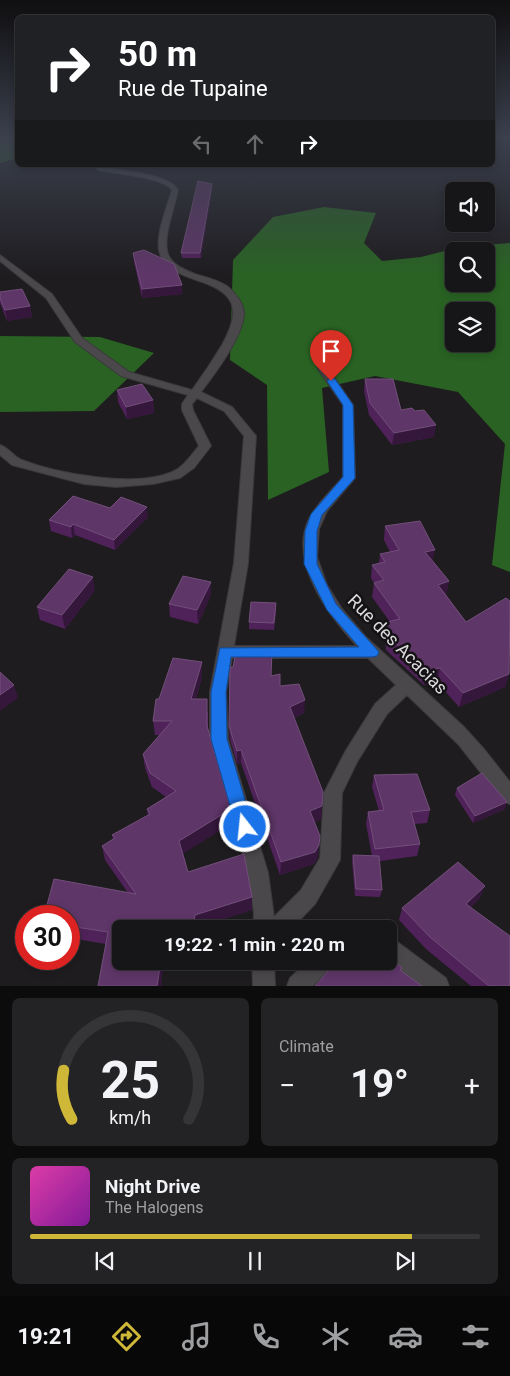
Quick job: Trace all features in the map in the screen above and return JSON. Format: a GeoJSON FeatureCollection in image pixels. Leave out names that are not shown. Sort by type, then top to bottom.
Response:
{"type":"FeatureCollection","features":[{"type":"Feature","properties":{"kind":"street"},"geometry":{"type":"LineString","coordinates":[[0,449],[16,462],[84,480],[116,483],[153,480],[176,475],[190,465],[205,446],[202,432],[187,416],[187,404],[196,394],[237,328],[240,315],[235,298],[219,286],[179,270],[170,264],[163,252],[164,235],[175,190],[170,184]]}},
{"type":"Feature","properties":{"kind":"street"},"geometry":{"type":"LineString","coordinates":[[0,257],[49,296],[78,340],[125,374],[196,394],[228,410],[250,436],[241,563],[218,692],[219,739],[258,873],[264,920]]}},
{"type":"Feature","properties":{"kind":"street","name":"Rue des Acacias"},"geometry":{"type":"LineString","coordinates":[[323,368],[348,405],[349,478],[317,514],[311,531],[310,564],[331,607],[372,652],[457,731],[510,796]]}},
{"type":"Feature","properties":{"kind":"street"},"geometry":{"type":"LineString","coordinates":[[225,652],[372,652]]}},
{"type":"Feature","properties":{"kind":"street"},"geometry":{"type":"LineString","coordinates":[[285,920],[308,897],[330,860],[333,793],[351,757],[381,709],[408,684]]}},
{"type":"Feature","properties":{"kind":"street"},"geometry":{"type":"LineString","coordinates":[[397,954],[438,986]]}},
{"type":"Feature","properties":{"kind":"street"},"geometry":{"type":"LineString","coordinates":[[263,970],[264,986]]}},
{"type":"Feature","properties":{"kind":"street"},"geometry":{"type":"LineString","coordinates":[[298,986],[314,970]]}},
{"type":"Feature","properties":{"kind":"green space"},"geometry":{"type":"Polygon","coordinates":[[[324,207],[376,213],[364,243],[382,261],[421,257],[445,251],[445,292],[495,292],[495,244],[510,243],[510,572],[492,565],[505,444],[458,392],[375,376],[322,388],[329,472],[268,500],[267,385],[230,360],[233,260],[273,217],[324,207]]]}},
{"type":"Feature","properties":{"kind":"green space"},"geometry":{"type":"Polygon","coordinates":[[[0,336],[100,337],[154,353],[94,411],[0,412],[0,336]]]}},
{"type":"Feature","properties":{"kind":"building"},"geometry":{"type":"Polygon","coordinates":[[[197,184],[212,184],[200,253],[181,253],[197,184]]]}},
{"type":"Feature","properties":{"kind":"building"},"geometry":{"type":"Polygon","coordinates":[[[144,250],[174,264],[182,285],[142,289],[133,253],[144,250]]]}},
{"type":"Feature","properties":{"kind":"building"},"geometry":{"type":"Polygon","coordinates":[[[22,289],[30,306],[5,310],[0,298],[0,292],[22,289]]]}},
{"type":"Feature","properties":{"kind":"building"},"geometry":{"type":"Polygon","coordinates":[[[365,379],[393,379],[401,410],[412,408],[415,411],[424,410],[436,425],[394,433],[370,403],[365,379]]]}},
{"type":"Feature","properties":{"kind":"building"},"geometry":{"type":"Polygon","coordinates":[[[142,384],[153,400],[126,407],[117,390],[142,384]]]}},
{"type":"Feature","properties":{"kind":"building"},"geometry":{"type":"Polygon","coordinates":[[[73,496],[110,508],[121,497],[147,507],[114,540],[73,524],[71,527],[49,520],[73,496]]]}},
{"type":"Feature","properties":{"kind":"building"},"geometry":{"type":"Polygon","coordinates":[[[420,521],[435,550],[425,552],[449,581],[438,585],[466,622],[506,598],[510,601],[509,674],[463,693],[440,668],[426,671],[388,636],[387,622],[400,619],[374,583],[384,580],[372,565],[385,562],[380,554],[399,550],[385,526],[420,521]]]}},
{"type":"Feature","properties":{"kind":"building"},"geometry":{"type":"Polygon","coordinates":[[[69,569],[93,577],[62,615],[37,607],[69,569]]]}},
{"type":"Feature","properties":{"kind":"building"},"geometry":{"type":"Polygon","coordinates":[[[183,576],[211,582],[197,610],[169,604],[183,576]]]}},
{"type":"Feature","properties":{"kind":"building"},"geometry":{"type":"Polygon","coordinates":[[[251,602],[276,603],[274,623],[249,622],[251,602]]]}},
{"type":"Feature","properties":{"kind":"building"},"geometry":{"type":"Polygon","coordinates":[[[272,650],[271,676],[280,674],[280,686],[299,684],[305,700],[290,707],[323,792],[322,806],[310,811],[320,836],[319,845],[315,852],[281,862],[241,750],[237,751],[229,726],[230,667],[233,667],[235,657],[272,650]]]}},
{"type":"Feature","properties":{"kind":"building"},"geometry":{"type":"Polygon","coordinates":[[[173,658],[202,662],[191,699],[207,699],[207,726],[231,809],[179,841],[188,872],[244,854],[252,897],[195,915],[194,920],[112,920],[112,970],[160,970],[157,986],[98,986],[108,932],[80,928],[80,905],[47,905],[54,879],[136,894],[102,846],[115,838],[112,835],[150,814],[147,809],[176,791],[150,773],[143,754],[172,721],[153,721],[156,699],[159,699],[173,658]]]}},
{"type":"Feature","properties":{"kind":"building"},"geometry":{"type":"Polygon","coordinates":[[[0,672],[14,685],[0,695],[0,672]]]}},
{"type":"Feature","properties":{"kind":"building"},"geometry":{"type":"Polygon","coordinates":[[[482,773],[507,802],[475,816],[457,788],[482,773]]]}},
{"type":"Feature","properties":{"kind":"building"},"geometry":{"type":"Polygon","coordinates":[[[417,774],[430,810],[411,812],[420,844],[375,849],[368,812],[384,810],[374,775],[417,774]]]}},
{"type":"Feature","properties":{"kind":"building"},"geometry":{"type":"Polygon","coordinates":[[[353,855],[379,856],[382,890],[356,889],[353,855]]]}},
{"type":"Feature","properties":{"kind":"building"},"geometry":{"type":"Polygon","coordinates":[[[458,862],[485,886],[466,904],[510,936],[510,986],[489,986],[430,937],[402,908],[458,862]]]}},
{"type":"Feature","properties":{"kind":"building"},"geometry":{"type":"Polygon","coordinates":[[[397,963],[402,968],[400,970],[422,986],[315,986],[329,970],[397,970],[397,963]]]}},
{"type":"Feature","properties":{"kind":"route"},"geometry":{"type":"LineString","coordinates":[[245,827],[219,739],[218,692],[225,652],[372,652],[331,607],[310,564],[311,531],[317,514],[349,478],[350,440],[348,405],[331,381]]}}]}
